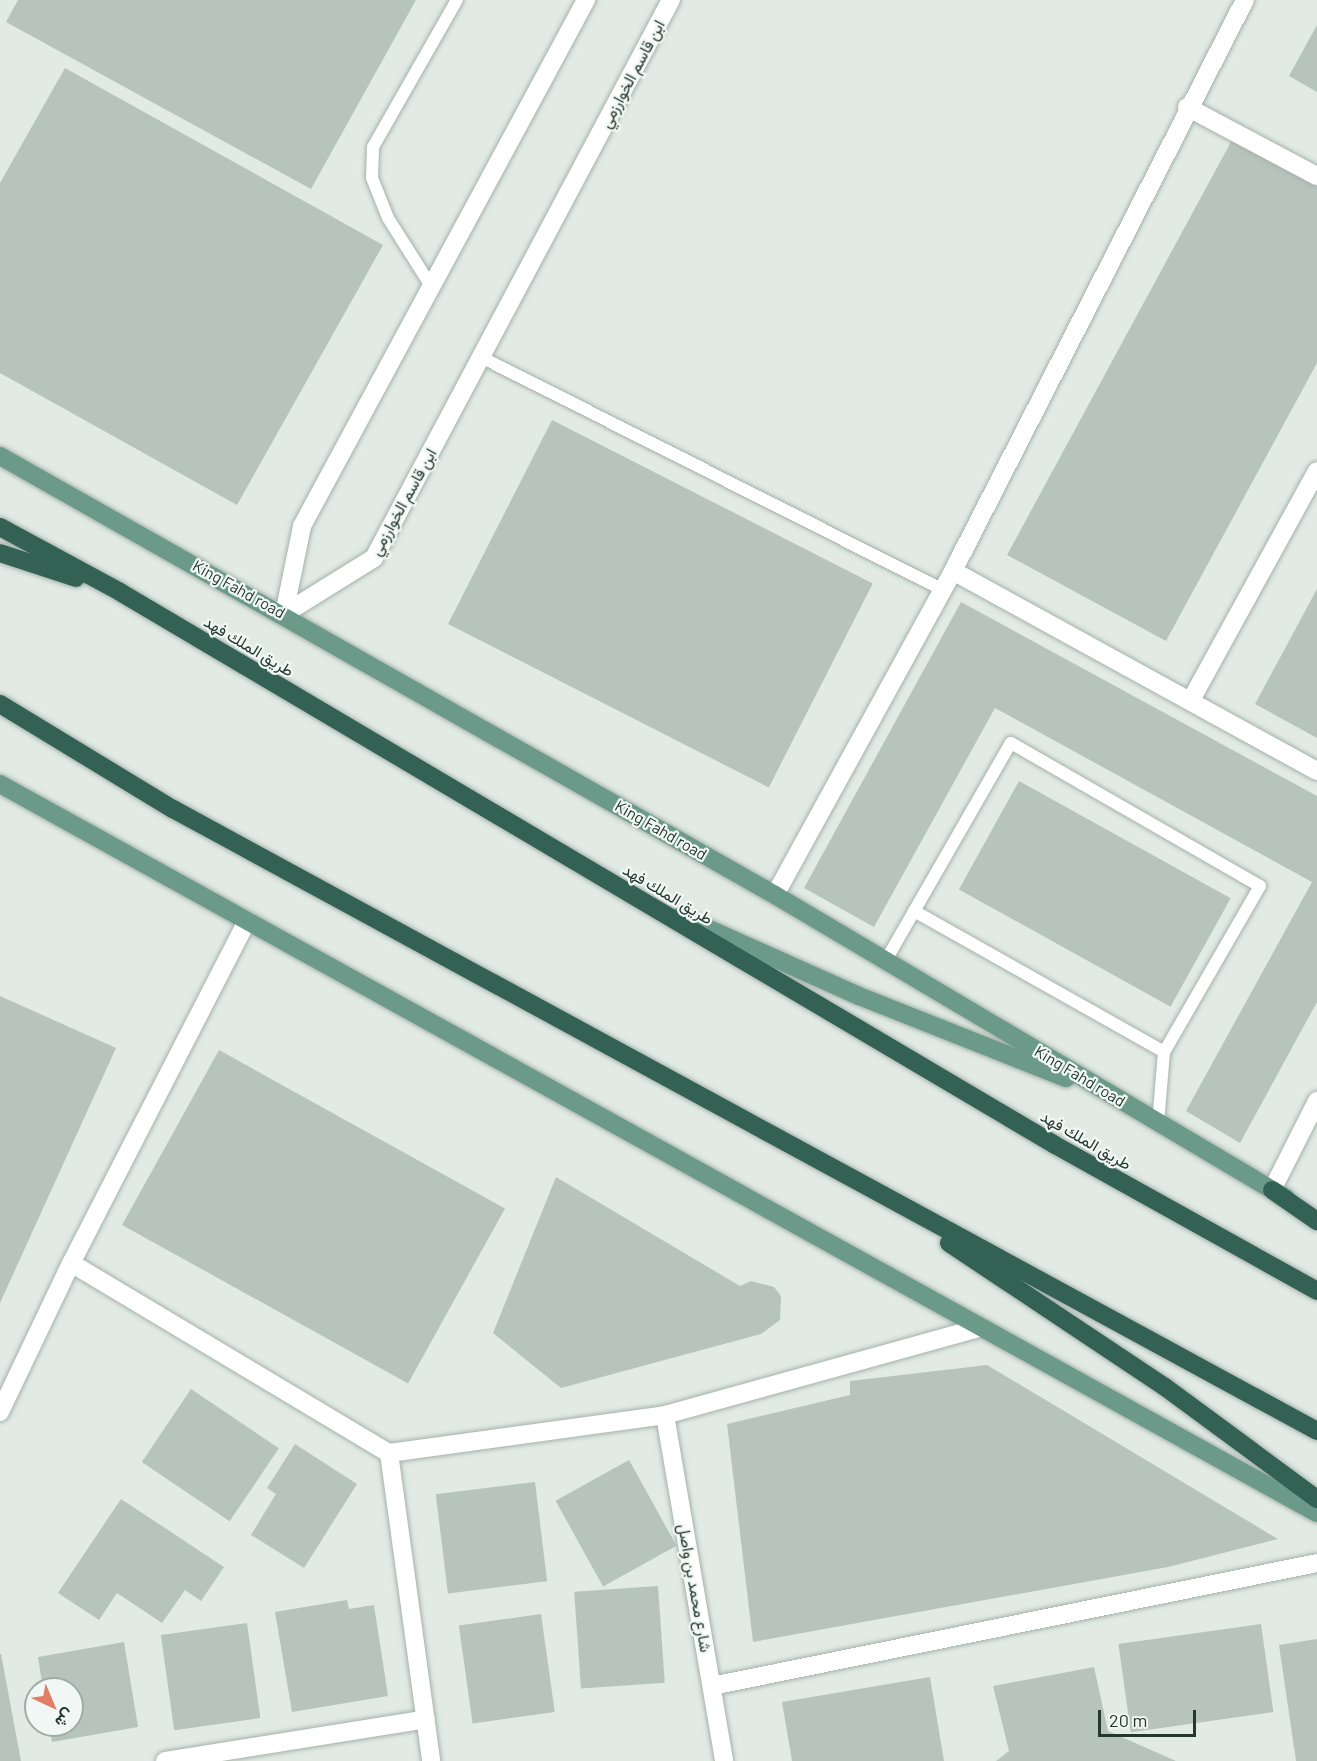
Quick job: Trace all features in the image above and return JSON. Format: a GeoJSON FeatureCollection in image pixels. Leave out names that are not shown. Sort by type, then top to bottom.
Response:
{"type":"FeatureCollection","features":[{"type":"Feature","properties":{"kind":"highway","name":"طريق الملك فهد"},"geometry":{"type":"LineString","coordinates":[[0,527],[120,592],[1055,1145],[1317,1291]]}},
{"type":"Feature","properties":{"kind":"highway"},"geometry":{"type":"LineString","coordinates":[[0,553],[120,592]]}},
{"type":"Feature","properties":{"kind":"highway"},"geometry":{"type":"LineString","coordinates":[[0,704],[172,809],[1317,1431]]}},
{"type":"Feature","properties":{"kind":"highway"},"geometry":{"type":"LineString","coordinates":[[852,1178],[1165,1387],[1317,1499]]}},
{"type":"Feature","properties":{"kind":"highway"},"geometry":{"type":"LineString","coordinates":[[1272,1190],[1317,1221]]}},
{"type":"Feature","properties":{"kind":"main road","name":"King Fahd road"},"geometry":{"type":"LineString","coordinates":[[0,456],[284,614],[776,895],[1158,1123],[1317,1214]]}},
{"type":"Feature","properties":{"kind":"main road"},"geometry":{"type":"LineString","coordinates":[[0,784],[978,1328],[1317,1513]]}},
{"type":"Feature","properties":{"kind":"main road"},"geometry":{"type":"LineString","coordinates":[[623,890],[859,996],[1118,1099]]}},
{"type":"Feature","properties":{"kind":"street"},"geometry":{"type":"LineString","coordinates":[[284,614],[302,526],[586,0]]}},
{"type":"Feature","properties":{"kind":"street","name":"ابن قاسم الخوارزمي"},"geometry":{"type":"LineString","coordinates":[[284,614],[374,558],[671,0]]}},
{"type":"Feature","properties":{"kind":"street"},"geometry":{"type":"LineString","coordinates":[[776,895],[953,571],[1187,107],[1245,0]]}},
{"type":"Feature","properties":{"kind":"street"},"geometry":{"type":"LineString","coordinates":[[1187,107],[1317,176]]}},
{"type":"Feature","properties":{"kind":"street"},"geometry":{"type":"LineString","coordinates":[[1191,700],[1317,471]]}},
{"type":"Feature","properties":{"kind":"street"},"geometry":{"type":"LineString","coordinates":[[953,571],[1317,771]]}},
{"type":"Feature","properties":{"kind":"street"},"geometry":{"type":"LineString","coordinates":[[0,1412],[71,1263],[247,921]]}},
{"type":"Feature","properties":{"kind":"street"},"geometry":{"type":"LineString","coordinates":[[1272,1190],[1317,1101]]}},
{"type":"Feature","properties":{"kind":"street"},"geometry":{"type":"LineString","coordinates":[[71,1263],[389,1452],[665,1415],[978,1328]]}},
{"type":"Feature","properties":{"kind":"street","name":"شارع محمد بن واصل"},"geometry":{"type":"LineString","coordinates":[[665,1415],[724,1761]]}},
{"type":"Feature","properties":{"kind":"street"},"geometry":{"type":"LineString","coordinates":[[389,1452],[431,1761]]}},
{"type":"Feature","properties":{"kind":"street"},"geometry":{"type":"LineString","coordinates":[[712,1686],[1317,1563]]}},
{"type":"Feature","properties":{"kind":"street"},"geometry":{"type":"LineString","coordinates":[[165,1761],[426,1719]]}},
{"type":"Feature","properties":{"kind":"lane"},"geometry":{"type":"LineString","coordinates":[[431,286],[388,218],[372,178],[373,147],[457,0]]}},
{"type":"Feature","properties":{"kind":"lane"},"geometry":{"type":"LineString","coordinates":[[481,357],[943,590]]}},
{"type":"Feature","properties":{"kind":"lane"},"geometry":{"type":"LineString","coordinates":[[886,960],[1011,743],[1260,886],[1164,1052],[1158,1123]]}},
{"type":"Feature","properties":{"kind":"lane"},"geometry":{"type":"LineString","coordinates":[[914,911],[1164,1052]]}},
{"type":"Feature","properties":{"kind":"building"},"geometry":{"type":"Polygon","coordinates":[[[18,0],[416,0],[311,189],[6,22],[18,0]]]}},
{"type":"Feature","properties":{"kind":"building"},"geometry":{"type":"Polygon","coordinates":[[[1317,25],[1317,92],[1289,76],[1317,25]]]}},
{"type":"Feature","properties":{"kind":"building"},"geometry":{"type":"Polygon","coordinates":[[[65,68],[383,245],[237,505],[0,373],[0,183],[65,68]]]}},
{"type":"Feature","properties":{"kind":"building"},"geometry":{"type":"Polygon","coordinates":[[[1232,140],[1317,186],[1317,363],[1166,641],[1007,555],[1232,140]]]}},
{"type":"Feature","properties":{"kind":"building"},"geometry":{"type":"Polygon","coordinates":[[[552,420],[873,583],[769,787],[448,624],[552,420]]]}},
{"type":"Feature","properties":{"kind":"building"},"geometry":{"type":"Polygon","coordinates":[[[1317,589],[1317,738],[1255,704],[1317,589]]]}},
{"type":"Feature","properties":{"kind":"building"},"geometry":{"type":"Polygon","coordinates":[[[961,602],[1317,796],[1317,1002],[1240,1143],[1186,1111],[1312,882],[995,708],[874,927],[804,888],[961,602]]]}},
{"type":"Feature","properties":{"kind":"building"},"geometry":{"type":"Polygon","coordinates":[[[1019,781],[1231,898],[1171,1007],[959,889],[1019,781]]]}},
{"type":"Feature","properties":{"kind":"building"},"geometry":{"type":"Polygon","coordinates":[[[0,996],[116,1048],[0,1303],[0,996]]]}},
{"type":"Feature","properties":{"kind":"building"},"geometry":{"type":"Polygon","coordinates":[[[219,1050],[505,1209],[408,1383],[122,1225],[219,1050]]]}},
{"type":"Feature","properties":{"kind":"building"},"geometry":{"type":"Polygon","coordinates":[[[556,1177],[740,1286],[751,1281],[774,1287],[781,1296],[780,1320],[761,1334],[561,1388],[493,1333],[556,1177]]]}},
{"type":"Feature","properties":{"kind":"building"},"geometry":{"type":"Polygon","coordinates":[[[987,1365],[1278,1539],[1168,1567],[753,1642],[727,1424],[850,1395],[850,1381],[987,1365]]]}},
{"type":"Feature","properties":{"kind":"building"},"geometry":{"type":"Polygon","coordinates":[[[191,1389],[279,1448],[230,1521],[142,1462],[191,1389]]]}},
{"type":"Feature","properties":{"kind":"building"},"geometry":{"type":"Polygon","coordinates":[[[295,1444],[357,1484],[304,1568],[251,1535],[276,1494],[267,1488],[295,1444]]]}},
{"type":"Feature","properties":{"kind":"building"},"geometry":{"type":"Polygon","coordinates":[[[629,1460],[677,1546],[603,1586],[556,1501],[629,1460]]]}},
{"type":"Feature","properties":{"kind":"building"},"geometry":{"type":"Polygon","coordinates":[[[535,1482],[547,1581],[448,1593],[436,1494],[535,1482]]]}},
{"type":"Feature","properties":{"kind":"building"},"geometry":{"type":"Polygon","coordinates":[[[121,1499],[224,1567],[201,1601],[185,1590],[162,1623],[117,1593],[99,1620],[58,1593],[121,1499]]]}},
{"type":"Feature","properties":{"kind":"building"},"geometry":{"type":"Polygon","coordinates":[[[658,1586],[665,1683],[581,1689],[574,1592],[658,1586]]]}},
{"type":"Feature","properties":{"kind":"building"},"geometry":{"type":"Polygon","coordinates":[[[347,1600],[349,1609],[374,1605],[388,1696],[292,1712],[275,1612],[347,1600]]]}},
{"type":"Feature","properties":{"kind":"building"},"geometry":{"type":"Polygon","coordinates":[[[541,1614],[555,1712],[473,1724],[459,1626],[541,1614]]]}},
{"type":"Feature","properties":{"kind":"building"},"geometry":{"type":"Polygon","coordinates":[[[247,1623],[260,1718],[174,1730],[161,1635],[247,1623]]]}},
{"type":"Feature","properties":{"kind":"building"},"geometry":{"type":"Polygon","coordinates":[[[1261,1624],[1273,1712],[1131,1732],[1118,1644],[1261,1624]]]}},
{"type":"Feature","properties":{"kind":"building"},"geometry":{"type":"Polygon","coordinates":[[[1317,1639],[1317,1761],[1296,1761],[1279,1645],[1317,1639]]]}},
{"type":"Feature","properties":{"kind":"building"},"geometry":{"type":"Polygon","coordinates":[[[124,1642],[138,1727],[84,1736],[84,1677],[41,1677],[38,1657],[124,1642]]]}},
{"type":"Feature","properties":{"kind":"building"},"geometry":{"type":"Polygon","coordinates":[[[1,1654],[21,1761],[0,1761],[1,1654]]]}},
{"type":"Feature","properties":{"kind":"building"},"geometry":{"type":"Polygon","coordinates":[[[1094,1667],[1108,1731],[1176,1761],[996,1761],[1009,1751],[993,1686],[1094,1667]]]}},
{"type":"Feature","properties":{"kind":"building"},"geometry":{"type":"Polygon","coordinates":[[[930,1677],[944,1761],[792,1761],[782,1702],[930,1677]]]}},
{"type":"Feature","properties":{"kind":"building"},"geometry":{"type":"Polygon","coordinates":[[[51,1737],[81,1737],[52,1742],[51,1737]]]}}]}
